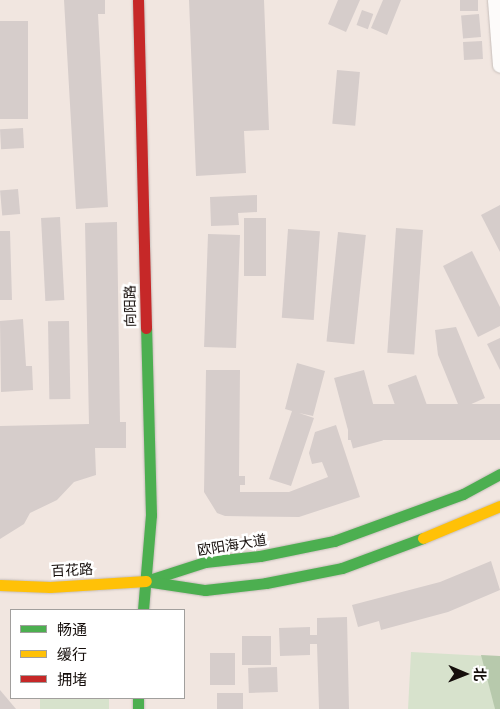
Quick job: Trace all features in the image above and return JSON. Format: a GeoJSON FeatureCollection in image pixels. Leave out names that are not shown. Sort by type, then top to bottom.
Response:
{"type":"FeatureCollection","features":[{"type":"Feature","properties":{"kind":"main road","name":"向阳路"},"geometry":{"type":"LineString","coordinates":[[138,0],[151,515],[142,609]]}},
{"type":"Feature","properties":{"kind":"main road","name":"欧阳海大道"},"geometry":{"type":"LineString","coordinates":[[146,580],[205,562],[260,556],[334,541],[463,494],[500,474]]}},
{"type":"Feature","properties":{"kind":"main road"},"geometry":{"type":"LineString","coordinates":[[146,580],[205,590],[266,583],[313,574],[407,545],[500,506]]}},
{"type":"Feature","properties":{"kind":"main road","name":"百花路"},"geometry":{"type":"LineString","coordinates":[[0,585],[50,587],[146,580]]}},
{"type":"Feature","properties":{"kind":"street"},"geometry":{"type":"LineString","coordinates":[[495,0],[500,65]]}},
{"type":"Feature","properties":{"kind":"green space"},"geometry":{"type":"Polygon","coordinates":[[[411,652],[500,657],[497,709],[408,709],[411,652]]]}},
{"type":"Feature","properties":{"kind":"green space"},"geometry":{"type":"Polygon","coordinates":[[[481,655],[500,656],[500,709],[495,709],[481,655]]]}},
{"type":"Feature","properties":{"kind":"green space"},"geometry":{"type":"Polygon","coordinates":[[[40,699],[109,699],[109,709],[40,709],[40,699]]]}},
{"type":"Feature","properties":{"kind":"building"},"geometry":{"type":"Polygon","coordinates":[[[64,0],[105,0],[105,14],[98,14],[108,207],[76,209],[64,0]]]}},
{"type":"Feature","properties":{"kind":"building"},"geometry":{"type":"Polygon","coordinates":[[[189,0],[264,0],[269,130],[244,131],[246,173],[196,176],[189,0]]]}},
{"type":"Feature","properties":{"kind":"building"},"geometry":{"type":"Polygon","coordinates":[[[338,0],[360,0],[346,32],[328,24],[338,0]]]}},
{"type":"Feature","properties":{"kind":"building"},"geometry":{"type":"Polygon","coordinates":[[[383,0],[401,0],[387,35],[371,28],[383,0]]]}},
{"type":"Feature","properties":{"kind":"building"},"geometry":{"type":"Polygon","coordinates":[[[460,0],[478,0],[478,11],[460,11],[460,0]]]}},
{"type":"Feature","properties":{"kind":"building"},"geometry":{"type":"Polygon","coordinates":[[[362,10],[373,14],[368,29],[357,25],[362,10]]]}},
{"type":"Feature","properties":{"kind":"building"},"geometry":{"type":"Polygon","coordinates":[[[479,14],[481,37],[463,38],[461,16],[479,14]]]}},
{"type":"Feature","properties":{"kind":"building"},"geometry":{"type":"Polygon","coordinates":[[[0,21],[28,21],[28,119],[0,119],[0,21]]]}},
{"type":"Feature","properties":{"kind":"building"},"geometry":{"type":"Polygon","coordinates":[[[482,41],[483,59],[464,60],[463,42],[482,41]]]}},
{"type":"Feature","properties":{"kind":"building"},"geometry":{"type":"Polygon","coordinates":[[[337,70],[360,72],[355,126],[332,124],[337,70]]]}},
{"type":"Feature","properties":{"kind":"building"},"geometry":{"type":"Polygon","coordinates":[[[23,128],[24,148],[1,149],[0,129],[23,128]]]}},
{"type":"Feature","properties":{"kind":"building"},"geometry":{"type":"Polygon","coordinates":[[[18,189],[20,214],[2,215],[0,191],[18,189]]]}},
{"type":"Feature","properties":{"kind":"building"},"geometry":{"type":"Polygon","coordinates":[[[257,195],[257,212],[238,213],[239,225],[211,226],[210,197],[257,195]]]}},
{"type":"Feature","properties":{"kind":"building"},"geometry":{"type":"Polygon","coordinates":[[[500,205],[500,252],[481,215],[500,205]]]}},
{"type":"Feature","properties":{"kind":"building"},"geometry":{"type":"Polygon","coordinates":[[[60,217],[64,300],[45,301],[41,218],[60,217]]]}},
{"type":"Feature","properties":{"kind":"building"},"geometry":{"type":"Polygon","coordinates":[[[244,218],[266,218],[266,276],[244,276],[244,218]]]}},
{"type":"Feature","properties":{"kind":"building"},"geometry":{"type":"Polygon","coordinates":[[[117,222],[120,422],[126,422],[126,448],[95,448],[96,475],[74,482],[57,500],[30,513],[24,524],[0,539],[0,426],[89,424],[85,223],[117,222]]]}},
{"type":"Feature","properties":{"kind":"building"},"geometry":{"type":"Polygon","coordinates":[[[396,228],[423,230],[414,355],[387,353],[396,228]]]}},
{"type":"Feature","properties":{"kind":"building"},"geometry":{"type":"Polygon","coordinates":[[[288,229],[320,231],[314,320],[282,318],[288,229]]]}},
{"type":"Feature","properties":{"kind":"building"},"geometry":{"type":"Polygon","coordinates":[[[0,231],[10,231],[12,300],[0,300],[0,231]]]}},
{"type":"Feature","properties":{"kind":"building"},"geometry":{"type":"Polygon","coordinates":[[[338,232],[366,235],[354,344],[327,341],[338,232]]]}},
{"type":"Feature","properties":{"kind":"building"},"geometry":{"type":"Polygon","coordinates":[[[208,234],[240,235],[236,348],[204,347],[208,234]]]}},
{"type":"Feature","properties":{"kind":"building"},"geometry":{"type":"Polygon","coordinates":[[[472,251],[500,307],[500,326],[478,337],[443,266],[472,251]]]}},
{"type":"Feature","properties":{"kind":"building"},"geometry":{"type":"Polygon","coordinates":[[[23,319],[26,366],[32,366],[33,390],[1,392],[0,321],[23,319]]]}},
{"type":"Feature","properties":{"kind":"building"},"geometry":{"type":"Polygon","coordinates":[[[48,321],[69,321],[70,399],[49,399],[48,321]]]}},
{"type":"Feature","properties":{"kind":"building"},"geometry":{"type":"Polygon","coordinates":[[[456,327],[485,398],[460,409],[438,355],[435,330],[456,327]]]}},
{"type":"Feature","properties":{"kind":"building"},"geometry":{"type":"Polygon","coordinates":[[[500,338],[500,370],[487,344],[500,338]]]}},
{"type":"Feature","properties":{"kind":"building"},"geometry":{"type":"Polygon","coordinates":[[[297,363],[325,371],[313,416],[299,413],[314,418],[291,486],[269,479],[292,411],[285,409],[297,363]]]}},
{"type":"Feature","properties":{"kind":"building"},"geometry":{"type":"Polygon","coordinates":[[[206,370],[240,370],[239,476],[245,476],[245,485],[240,485],[240,492],[289,492],[328,477],[322,462],[312,464],[309,453],[315,432],[336,425],[360,497],[299,517],[225,516],[217,513],[204,492],[206,370]]]}},
{"type":"Feature","properties":{"kind":"building"},"geometry":{"type":"Polygon","coordinates":[[[364,370],[383,441],[353,449],[334,378],[364,370]]]}},
{"type":"Feature","properties":{"kind":"building"},"geometry":{"type":"Polygon","coordinates":[[[416,375],[433,421],[405,431],[388,385],[416,375]]]}},
{"type":"Feature","properties":{"kind":"building"},"geometry":{"type":"Polygon","coordinates":[[[348,404],[500,404],[500,440],[348,440],[348,404]]]}},
{"type":"Feature","properties":{"kind":"building"},"geometry":{"type":"Polygon","coordinates":[[[491,561],[500,590],[448,612],[381,630],[379,621],[358,627],[352,605],[440,582],[491,561]]]}},
{"type":"Feature","properties":{"kind":"building"},"geometry":{"type":"Polygon","coordinates":[[[347,617],[349,709],[319,709],[317,644],[310,644],[310,655],[280,656],[279,628],[310,627],[310,635],[317,635],[317,618],[347,617]]]}},
{"type":"Feature","properties":{"kind":"building"},"geometry":{"type":"Polygon","coordinates":[[[242,636],[271,636],[271,665],[242,665],[242,636]]]}},
{"type":"Feature","properties":{"kind":"building"},"geometry":{"type":"Polygon","coordinates":[[[210,653],[235,653],[235,685],[210,685],[210,653]]]}},
{"type":"Feature","properties":{"kind":"building"},"geometry":{"type":"Polygon","coordinates":[[[277,667],[278,692],[249,693],[248,668],[277,667]]]}},
{"type":"Feature","properties":{"kind":"building"},"geometry":{"type":"Polygon","coordinates":[[[0,690],[16,709],[0,709],[0,690]]]}},
{"type":"Feature","properties":{"kind":"building"},"geometry":{"type":"Polygon","coordinates":[[[217,693],[243,693],[243,709],[217,709],[217,693]]]}},
{"type":"Feature","properties":{"kind":"traffic: fast"},"geometry":{"type":"LineString","coordinates":[[143,609],[151,515],[146,328]]}},
{"type":"Feature","properties":{"kind":"traffic: fast"},"geometry":{"type":"LineString","coordinates":[[146,581],[205,562],[260,556],[334,541],[463,494],[500,474]]}},
{"type":"Feature","properties":{"kind":"traffic: fast"},"geometry":{"type":"LineString","coordinates":[[152,582],[205,590],[266,583],[342,568],[423,538]]}},
{"type":"Feature","properties":{"kind":"traffic: fast"},"geometry":{"type":"LineString","coordinates":[[138,699],[138,709]]}},
{"type":"Feature","properties":{"kind":"traffic: slow"},"geometry":{"type":"LineString","coordinates":[[423,538],[500,506]]}},
{"type":"Feature","properties":{"kind":"traffic: slow"},"geometry":{"type":"LineString","coordinates":[[0,585],[50,587],[146,581]]}},
{"type":"Feature","properties":{"kind":"traffic: jam"},"geometry":{"type":"LineString","coordinates":[[138,0],[146,328]]}}]}
